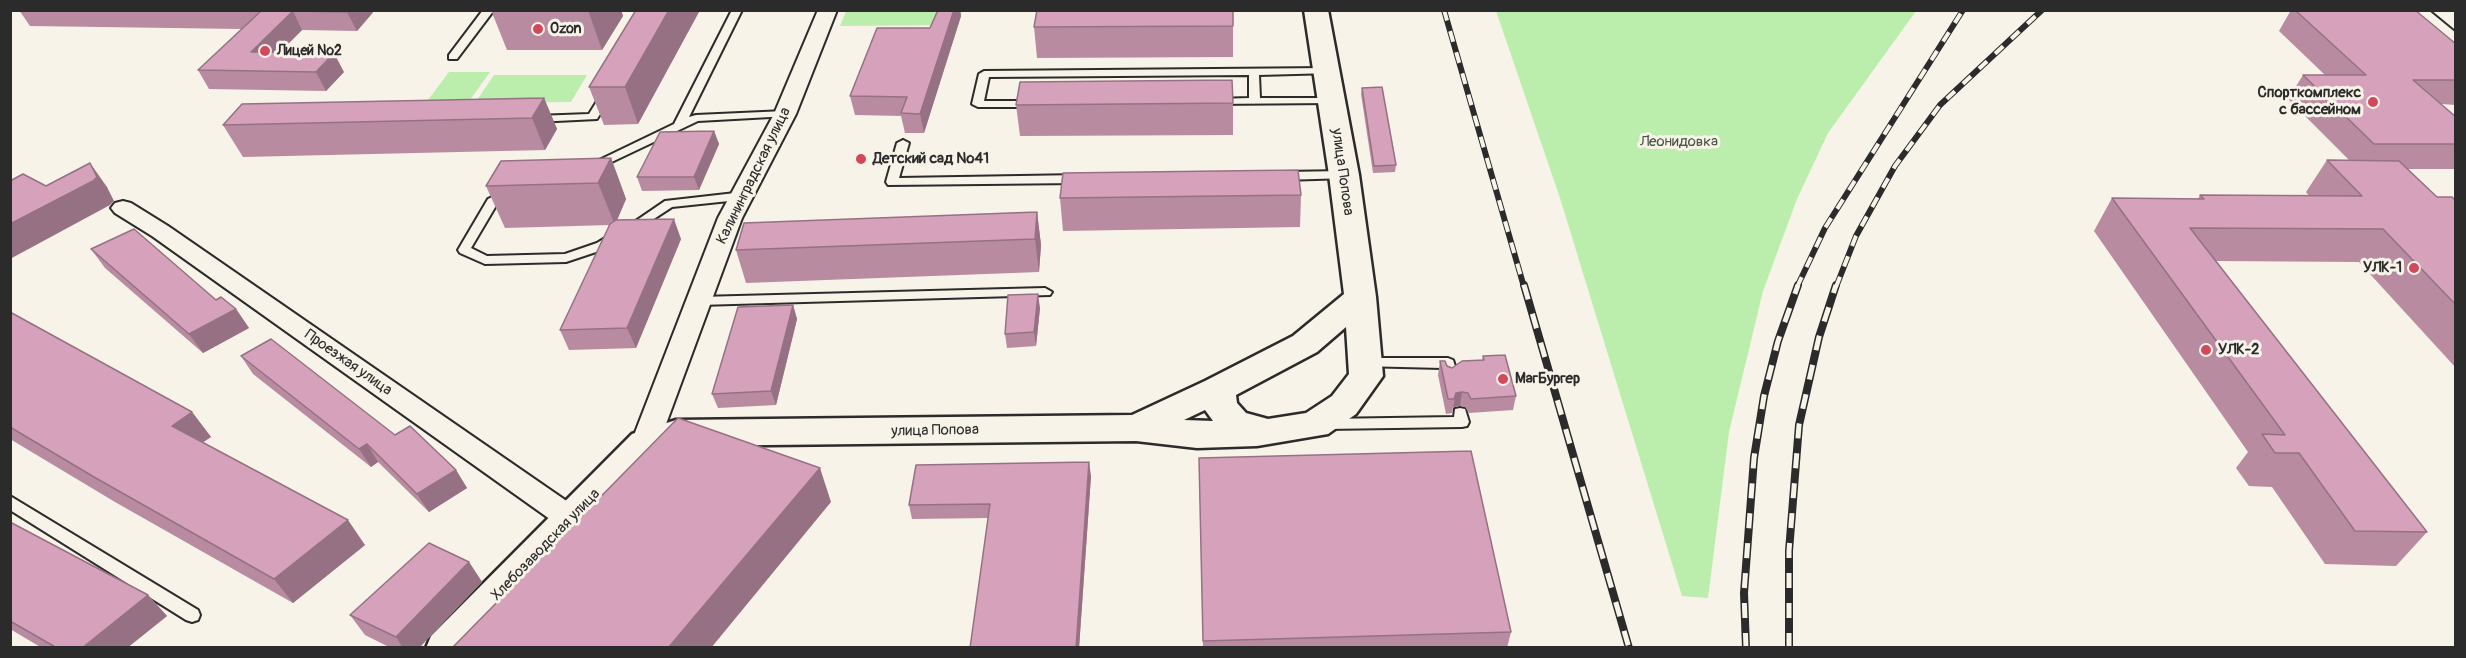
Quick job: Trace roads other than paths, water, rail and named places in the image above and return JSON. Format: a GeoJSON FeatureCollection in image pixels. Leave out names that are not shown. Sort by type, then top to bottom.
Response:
{"type":"FeatureCollection","features":[{"type":"Feature","properties":{"kind":"street","name":"Калининградская улица"},"geometry":{"type":"LineString","coordinates":[[645,443],[730,218],[744,196],[785,114],[828,10]]}},
{"type":"Feature","properties":{"kind":"street","name":"улица Попова"},"geometry":{"type":"LineString","coordinates":[[645,443],[676,434],[1137,428],[1305,344],[1360,297],[1344,175],[1316,10]]}},
{"type":"Feature","properties":{"kind":"street"},"geometry":{"type":"LineString","coordinates":[[2416,10],[2456,43]]}},
{"type":"Feature","properties":{"kind":"street","name":"Проезжая улица"},"geometry":{"type":"LineString","coordinates":[[123,208],[160,231],[571,519]]}},
{"type":"Feature","properties":{"kind":"street"},"geometry":{"type":"LineString","coordinates":[[1137,428],[1197,435],[1268,432],[1314,425],[1344,405],[1365,370],[1360,297]]}},
{"type":"Feature","properties":{"kind":"street"},"geometry":{"type":"LineString","coordinates":[[1305,344],[1335,347],[1351,355],[1365,370]]}},
{"type":"Feature","properties":{"kind":"street"},"geometry":{"type":"LineString","coordinates":[[1217,390],[1221,408],[1234,422],[1268,432]]}},
{"type":"Feature","properties":{"kind":"street","name":"Хлебозаводская улица"},"geometry":{"type":"LineString","coordinates":[[446,648],[645,443]]}},
{"type":"Feature","properties":{"kind":"lane"},"geometry":{"type":"LineString","coordinates":[[453,57],[489,10]]}},
{"type":"Feature","properties":{"kind":"lane"},"geometry":{"type":"LineString","coordinates":[[679,126],[737,10]]}},
{"type":"Feature","properties":{"kind":"lane"},"geometry":{"type":"LineString","coordinates":[[1042,104],[978,104],[984,74],[1328,71]]}},
{"type":"Feature","properties":{"kind":"lane"},"geometry":{"type":"LineString","coordinates":[[1254,72],[1255,102]]}},
{"type":"Feature","properties":{"kind":"lane"},"geometry":{"type":"LineString","coordinates":[[523,119],[593,117],[614,82]]}},
{"type":"Feature","properties":{"kind":"lane"},"geometry":{"type":"LineString","coordinates":[[1208,102],[1332,100]]}},
{"type":"Feature","properties":{"kind":"lane"},"geometry":{"type":"LineString","coordinates":[[585,170],[696,118],[785,114]]}},
{"type":"Feature","properties":{"kind":"lane"},"geometry":{"type":"LineString","coordinates":[[903,143],[892,182],[1093,179]]}},
{"type":"Feature","properties":{"kind":"lane"},"geometry":{"type":"LineString","coordinates":[[1267,177],[1344,175]]}},
{"type":"Feature","properties":{"kind":"lane"},"geometry":{"type":"LineString","coordinates":[[517,189],[492,202],[464,250],[485,260],[566,258],[601,246],[669,204],[744,196]]}},
{"type":"Feature","properties":{"kind":"lane"},"geometry":{"type":"LineString","coordinates":[[699,302],[1045,292]]}},
{"type":"Feature","properties":{"kind":"lane"},"geometry":{"type":"LineString","coordinates":[[1365,370],[1448,363],[1451,375]]}},
{"type":"Feature","properties":{"kind":"lane"},"geometry":{"type":"LineString","coordinates":[[1314,425],[1462,422],[1460,413]]}},
{"type":"Feature","properties":{"kind":"lane"},"geometry":{"type":"LineString","coordinates":[[10,502],[192,615]]}},
{"type":"Feature","properties":{"kind":"railway"},"geometry":{"type":"LineString","coordinates":[[1444,10],[1524,287]]}},
{"type":"Feature","properties":{"kind":"railway"},"geometry":{"type":"LineString","coordinates":[[1797,287],[1825,228],[1963,10]]}},
{"type":"Feature","properties":{"kind":"railway"},"geometry":{"type":"LineString","coordinates":[[1836,287],[1856,236],[1895,166],[1940,105],[2042,10]]}},
{"type":"Feature","properties":{"kind":"railway"},"geometry":{"type":"LineString","coordinates":[[1524,285],[1629,648]]}},
{"type":"Feature","properties":{"kind":"railway"},"geometry":{"type":"LineString","coordinates":[[1746,648],[1744,593],[1754,458],[1764,396],[1778,341],[1798,285]]}},
{"type":"Feature","properties":{"kind":"railway"},"geometry":{"type":"LineString","coordinates":[[1789,648],[1789,551],[1799,425],[1819,337],[1836,285]]}},
{"type":"Feature","properties":{"kind":"place","name":"Ozon"},"geometry":{"type":"Point","coordinates":[538,29]}},
{"type":"Feature","properties":{"kind":"place","name":"Лицей №2"},"geometry":{"type":"Point","coordinates":[265,51]}},
{"type":"Feature","properties":{"kind":"place","name":"Спорткомплекс с бассейном"},"geometry":{"type":"Point","coordinates":[2373,102]}},
{"type":"Feature","properties":{"kind":"place","name":"Детский сад №41"},"geometry":{"type":"Point","coordinates":[861,159]}},
{"type":"Feature","properties":{"kind":"place","name":"УЛК-1"},"geometry":{"type":"Point","coordinates":[2414,268]}},
{"type":"Feature","properties":{"kind":"place","name":"УЛК-2"},"geometry":{"type":"Point","coordinates":[2206,350]}},
{"type":"Feature","properties":{"kind":"place","name":"МагБургер"},"geometry":{"type":"Point","coordinates":[1503,379]}},
{"type":"Feature","properties":{"kind":"park label","name":"Леонидовка"},"geometry":{"type":"Point","coordinates":[1679,142]}}]}
